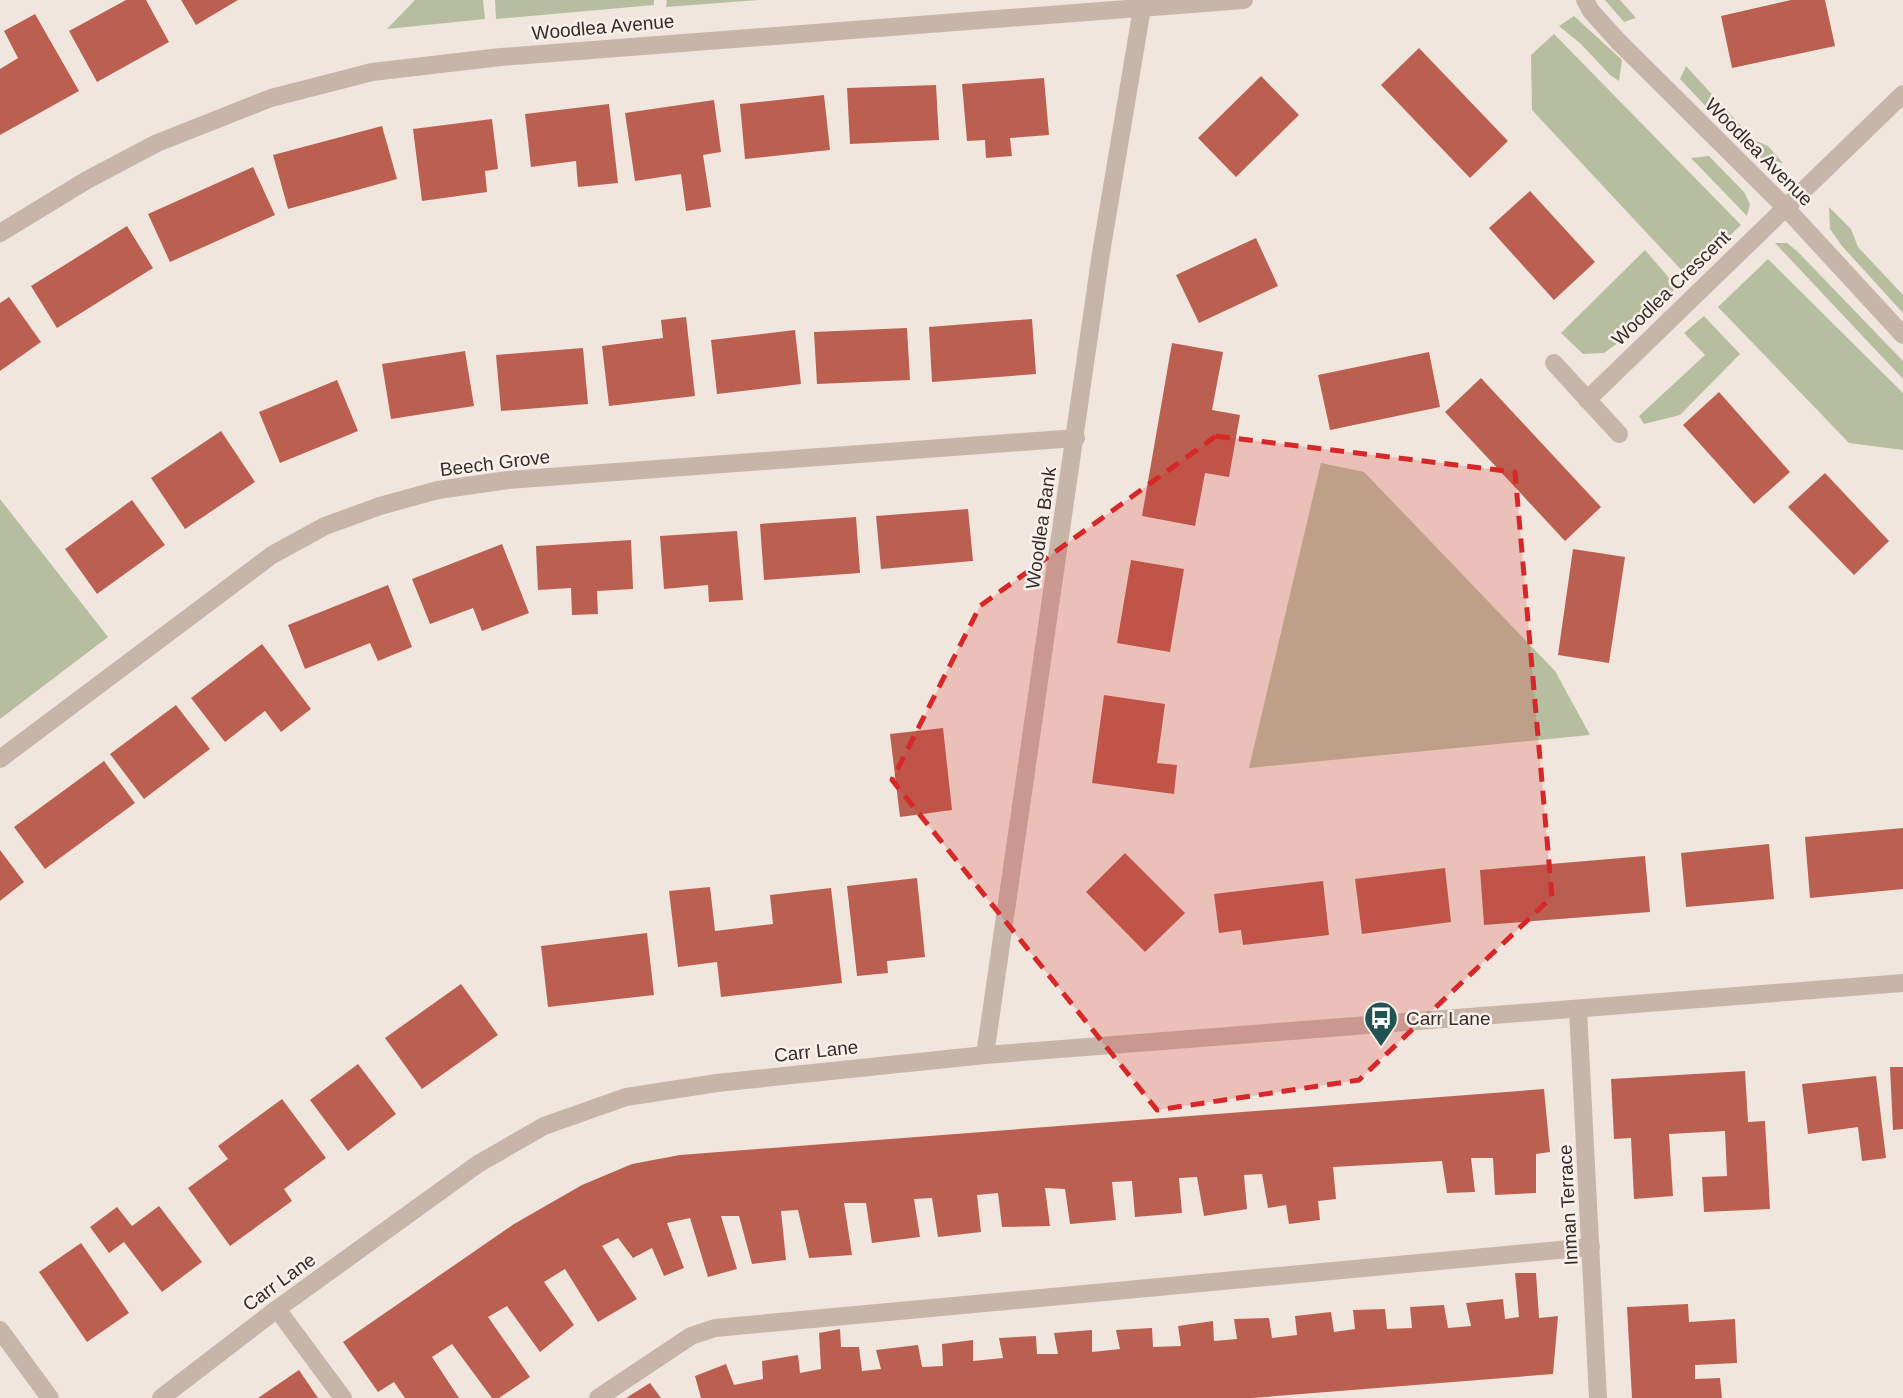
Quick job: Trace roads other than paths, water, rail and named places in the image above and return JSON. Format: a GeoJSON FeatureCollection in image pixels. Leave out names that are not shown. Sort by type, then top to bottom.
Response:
{"type":"FeatureCollection","features":[{"type":"Feature","properties":{"kind":"street","name":"Woodlea Avenue"},"geometry":{"type":"LineString","coordinates":[[0,233],[87,180],[158,143],[271,98],[372,72],[501,57],[1244,0]]}},
{"type":"Feature","properties":{"kind":"street","name":"Woodlea Avenue"},"geometry":{"type":"LineString","coordinates":[[1585,0],[1591,11],[1618,41],[1785,207],[1903,335]]}},
{"type":"Feature","properties":{"kind":"street","name":"Woodlea Bank"},"geometry":{"type":"LineString","coordinates":[[985,1055],[1101,253],[1142,8]]}},
{"type":"Feature","properties":{"kind":"street","name":"Woodlea Crescent"},"geometry":{"type":"LineString","coordinates":[[1587,400],[1903,94]]}},
{"type":"Feature","properties":{"kind":"street"},"geometry":{"type":"LineString","coordinates":[[1554,363],[1619,434]]}},
{"type":"Feature","properties":{"kind":"street","name":"Beech Grove"},"geometry":{"type":"LineString","coordinates":[[0,760],[272,555],[325,526],[380,506],[438,490],[508,480],[1076,438]]}},
{"type":"Feature","properties":{"kind":"street","name":"Carr Lane"},"geometry":{"type":"LineString","coordinates":[[160,1398],[276,1309],[478,1164],[544,1126],[626,1097],[704,1085],[985,1055],[1903,983]]}},
{"type":"Feature","properties":{"kind":"street","name":"Inman Terrace"},"geometry":{"type":"LineString","coordinates":[[1578,1010],[1598,1398]]}},
{"type":"Feature","properties":{"kind":"street"},"geometry":{"type":"LineString","coordinates":[[598,1398],[691,1336],[715,1328],[1591,1247]]}},
{"type":"Feature","properties":{"kind":"street"},"geometry":{"type":"LineString","coordinates":[[276,1309],[343,1398]]}},
{"type":"Feature","properties":{"kind":"street"},"geometry":{"type":"LineString","coordinates":[[0,1330],[50,1398]]}},
{"type":"Feature","properties":{"kind":"place","name":"Carr Lane"},"geometry":{"type":"Point","coordinates":[1381,1048]}}]}
